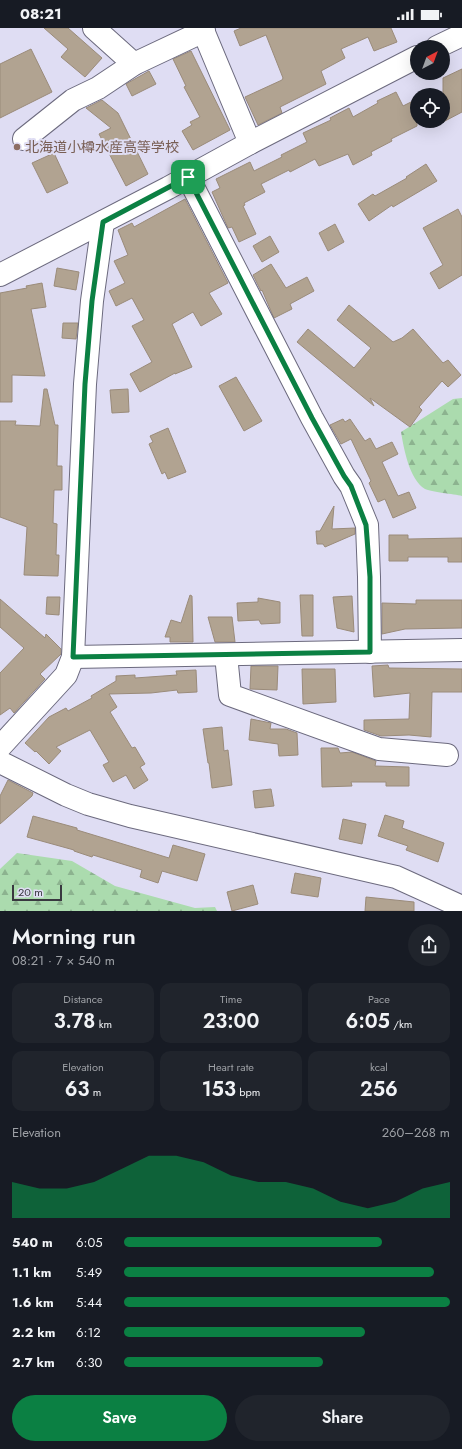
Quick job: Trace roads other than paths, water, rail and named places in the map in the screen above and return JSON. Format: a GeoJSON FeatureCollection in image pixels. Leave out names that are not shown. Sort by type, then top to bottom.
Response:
{"type":"FeatureCollection","features":[{"type":"Feature","properties":{"kind":"street"},"geometry":{"type":"LineString","coordinates":[[94,28],[134,64]]}},
{"type":"Feature","properties":{"kind":"street"},"geometry":{"type":"LineString","coordinates":[[24,139],[73,100],[98,88],[134,64],[203,30],[250,143]]}},
{"type":"Feature","properties":{"kind":"street"},"geometry":{"type":"LineString","coordinates":[[450,41],[462,35]]}},
{"type":"Feature","properties":{"kind":"street"},"geometry":{"type":"LineString","coordinates":[[0,275],[410,61]]}},
{"type":"Feature","properties":{"kind":"street"},"geometry":{"type":"LineString","coordinates":[[188,177],[312,418],[351,486],[366,525],[370,577],[370,652]]}},
{"type":"Feature","properties":{"kind":"street"},"geometry":{"type":"LineString","coordinates":[[0,747],[66,676],[73,657],[85,384],[92,301],[103,222]]}},
{"type":"Feature","properties":{"kind":"street"},"geometry":{"type":"LineString","coordinates":[[73,657],[462,650]]}},
{"type":"Feature","properties":{"kind":"street"},"geometry":{"type":"LineString","coordinates":[[226,655],[230,695],[379,749],[447,755]]}},
{"type":"Feature","properties":{"kind":"street"},"geometry":{"type":"LineString","coordinates":[[0,762],[66,795],[88,804],[130,816],[396,877],[462,907]]}},
{"type":"Feature","properties":{"kind":"place","name":"北海道小樽水産高等学校"},"geometry":{"type":"Point","coordinates":[17,147]}}]}
